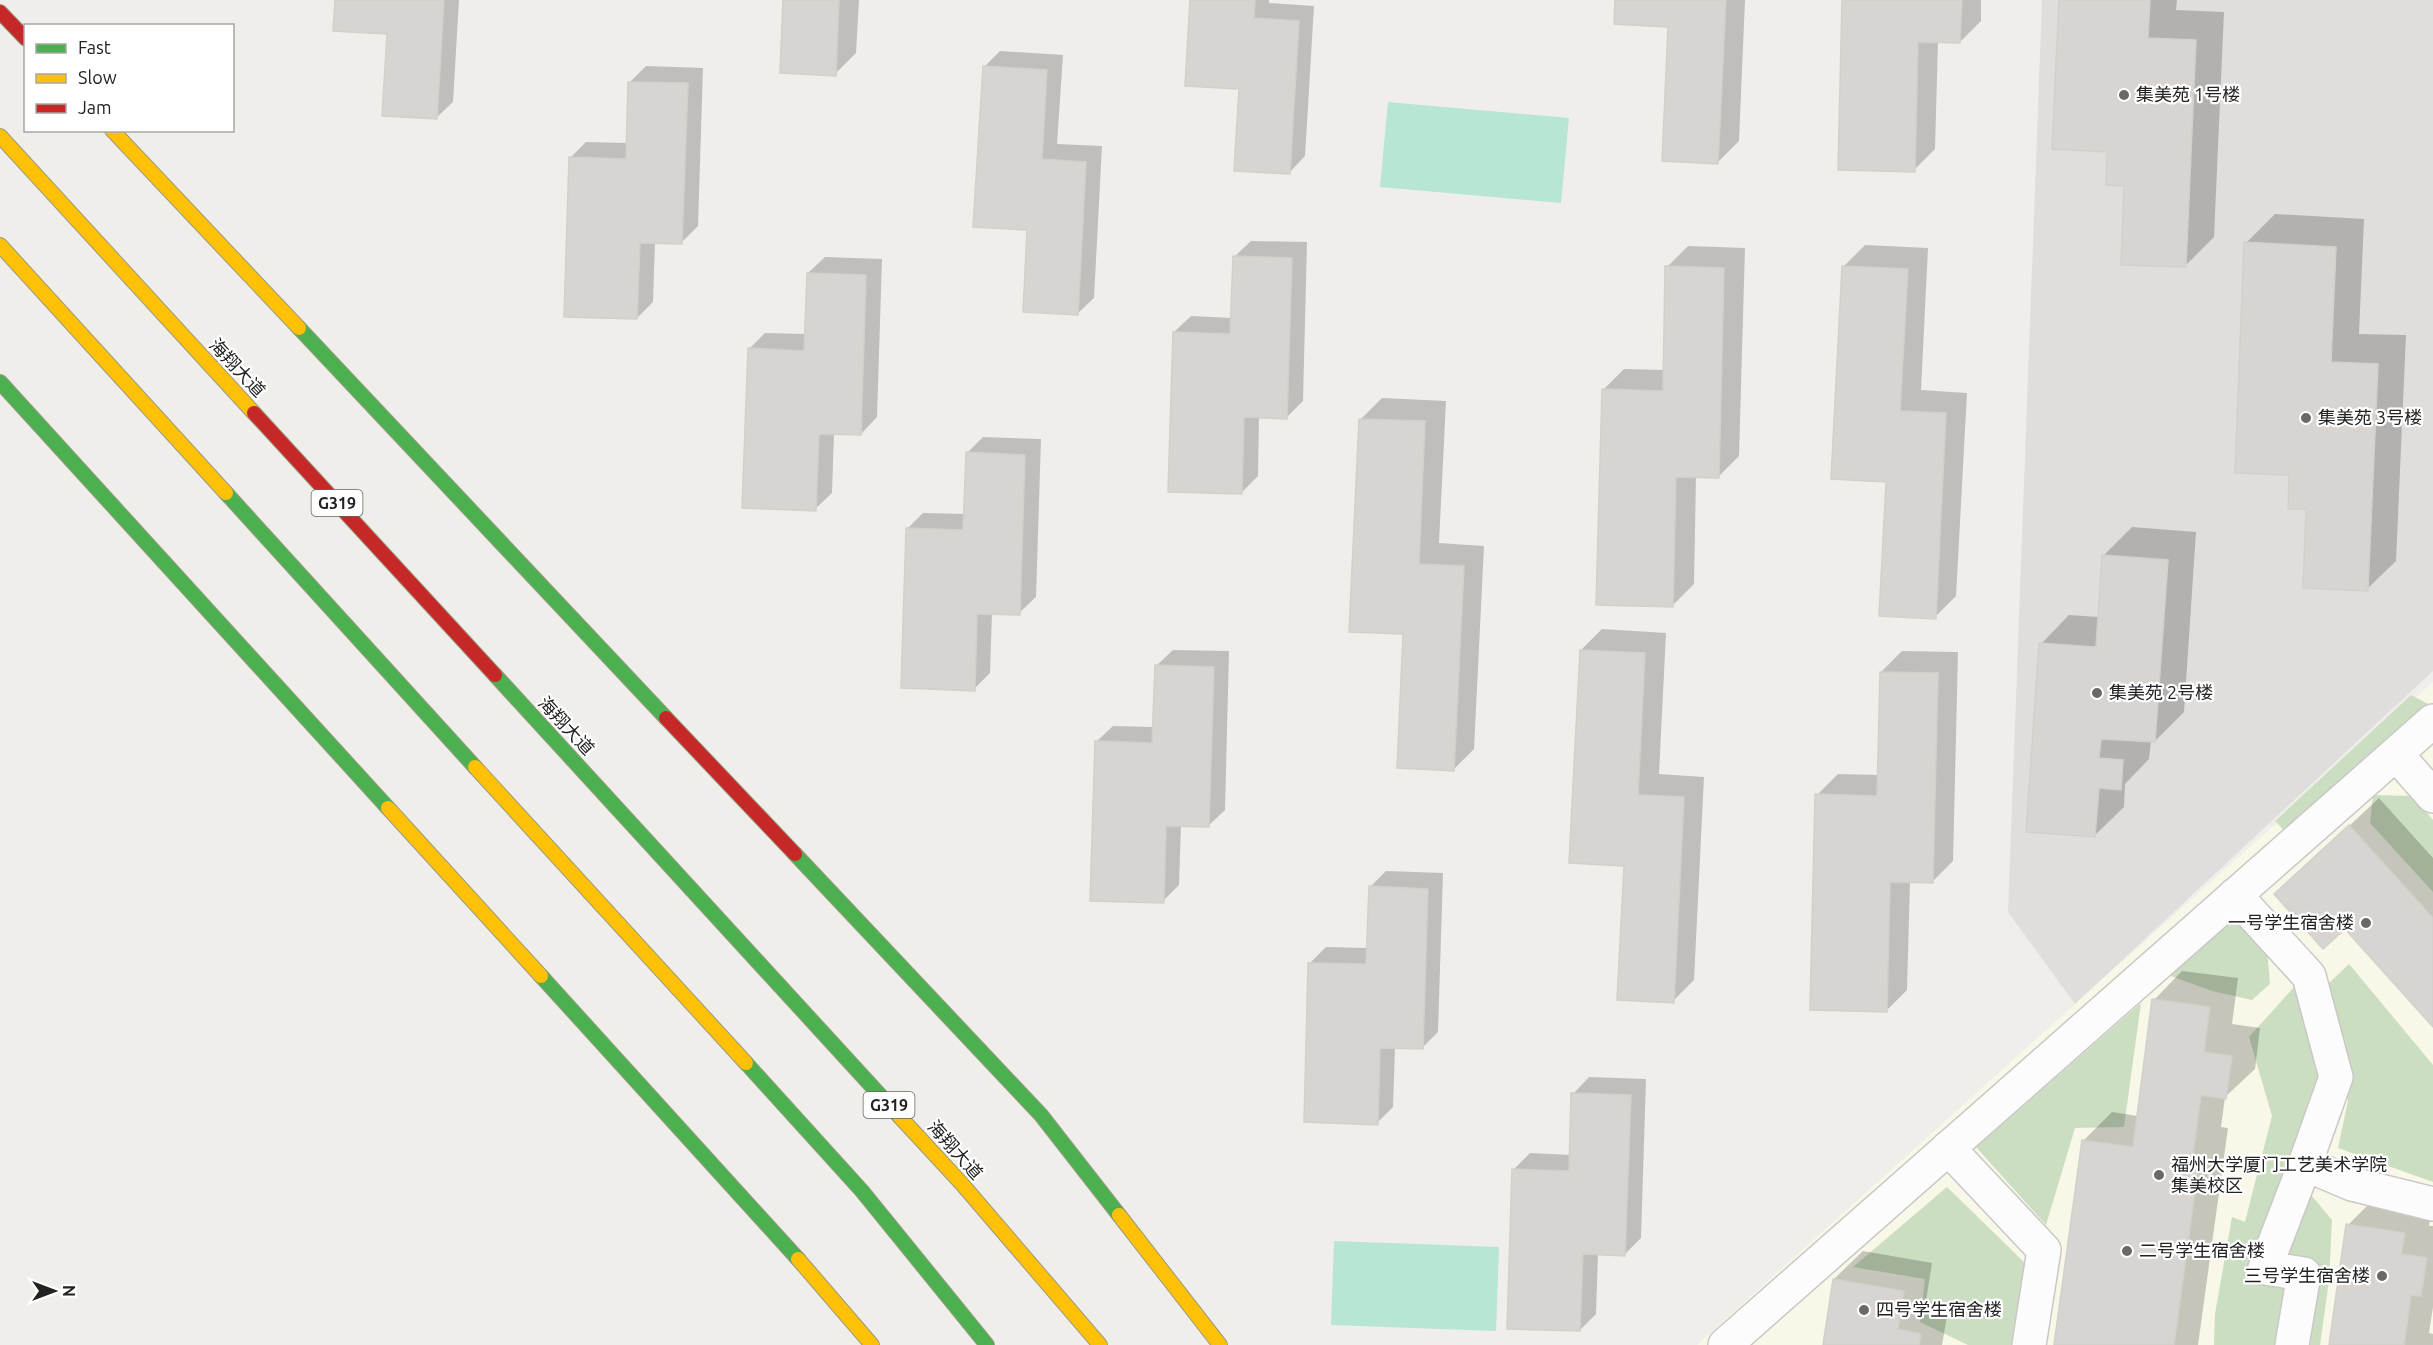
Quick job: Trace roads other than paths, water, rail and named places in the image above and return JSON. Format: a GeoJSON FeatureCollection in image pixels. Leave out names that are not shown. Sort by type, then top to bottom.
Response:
{"type":"FeatureCollection","features":[{"type":"Feature","properties":{"kind":"main road"},"geometry":{"type":"LineString","coordinates":[[0,12],[24,37]]}},
{"type":"Feature","properties":{"kind":"main road"},"geometry":{"type":"LineString","coordinates":[[114,132],[1041,1115],[1220,1345]]}},
{"type":"Feature","properties":{"kind":"main road","name":"海翔大道"},"geometry":{"type":"LineString","coordinates":[[0,136],[963,1184],[1100,1345]]}},
{"type":"Feature","properties":{"kind":"main road"},"geometry":{"type":"LineString","coordinates":[[0,245],[862,1191],[987,1345]]}},
{"type":"Feature","properties":{"kind":"main road"},"geometry":{"type":"LineString","coordinates":[[0,382],[792,1252],[872,1345]]}},
{"type":"Feature","properties":{"kind":"street"},"geometry":{"type":"LineString","coordinates":[[1725,1345],[2433,721]]}},
{"type":"Feature","properties":{"kind":"street"},"geometry":{"type":"LineString","coordinates":[[2396,754],[2433,796]]}},
{"type":"Feature","properties":{"kind":"street"},"geometry":{"type":"LineString","coordinates":[[2235,895],[2309,976],[2336,1077],[2265,1268],[2304,1274],[2292,1345]]}},
{"type":"Feature","properties":{"kind":"street"},"geometry":{"type":"LineString","coordinates":[[1948,1148],[2044,1250],[2030,1345]]}},
{"type":"Feature","properties":{"kind":"street"},"geometry":{"type":"LineString","coordinates":[[2304,1164],[2352,1184],[2433,1204]]}},
{"type":"Feature","properties":{"kind":"place","name":"集美苑 1号楼"},"geometry":{"type":"Point","coordinates":[2124,95]}},
{"type":"Feature","properties":{"kind":"place","name":"集美苑 3号楼"},"geometry":{"type":"Point","coordinates":[2306,418]}},
{"type":"Feature","properties":{"kind":"place","name":"集美苑 2号楼"},"geometry":{"type":"Point","coordinates":[2097,693]}},
{"type":"Feature","properties":{"kind":"place","name":"一号学生宿舍楼"},"geometry":{"type":"Point","coordinates":[2366,923]}},
{"type":"Feature","properties":{"kind":"place","name":"福州大学厦门工艺美术学院 集美校区"},"geometry":{"type":"Point","coordinates":[2159,1175]}},
{"type":"Feature","properties":{"kind":"place","name":"二号学生宿舍楼"},"geometry":{"type":"Point","coordinates":[2127,1251]}},
{"type":"Feature","properties":{"kind":"place","name":"三号学生宿舍楼"},"geometry":{"type":"Point","coordinates":[2382,1276]}},
{"type":"Feature","properties":{"kind":"place","name":"四号学生宿舍楼"},"geometry":{"type":"Point","coordinates":[1864,1310]}}]}
